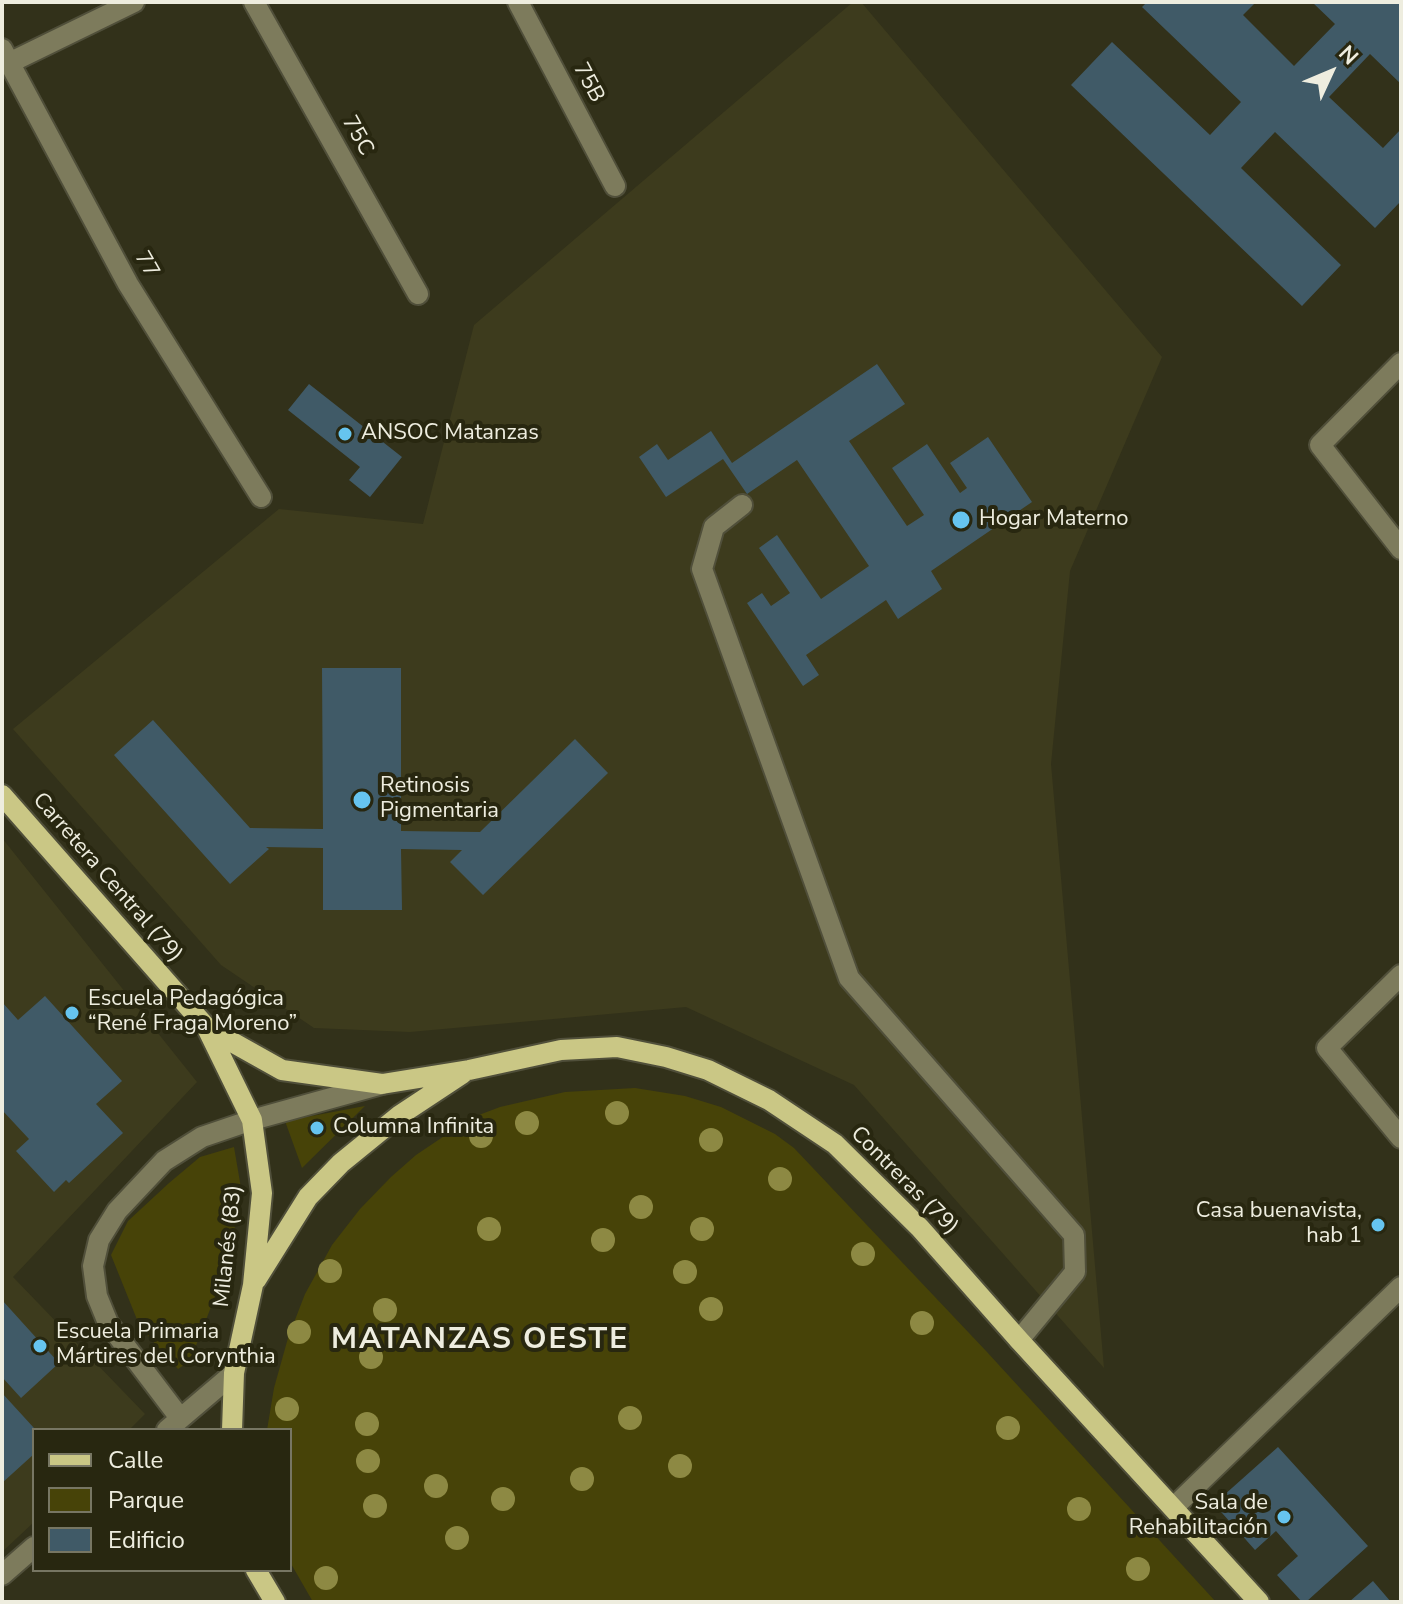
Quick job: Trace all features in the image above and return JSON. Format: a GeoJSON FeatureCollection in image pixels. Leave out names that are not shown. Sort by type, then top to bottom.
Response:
{"type":"FeatureCollection","features":[{"type":"Feature","properties":{"kind":"main road","name":"Carretera Central (79)"},"geometry":{"type":"LineString","coordinates":[[2,795],[207,1028]]}},
{"type":"Feature","properties":{"kind":"main road","name":"Contreras (79)"},"geometry":{"type":"LineString","coordinates":[[207,1028],[282,1070],[382,1084],[469,1070],[561,1050],[617,1047],[666,1057],[721,1076],[769,1100],[835,1144],[920,1228],[1259,1602]]}},
{"type":"Feature","properties":{"kind":"main road","name":"Milanés (83)"},"geometry":{"type":"LineString","coordinates":[[207,1028],[252,1120],[262,1193],[253,1285],[234,1373],[232,1428]]}},
{"type":"Feature","properties":{"kind":"main road"},"geometry":{"type":"LineString","coordinates":[[253,1285],[308,1197],[341,1163],[400,1115],[469,1070]]}},
{"type":"Feature","properties":{"kind":"main road"},"geometry":{"type":"LineString","coordinates":[[257,1572],[275,1602]]}},
{"type":"Feature","properties":{"kind":"street"},"geometry":{"type":"LineString","coordinates":[[6,56],[134,2]]}},
{"type":"Feature","properties":{"kind":"street","name":"75C"},"geometry":{"type":"LineString","coordinates":[[254,2],[418,294]]}},
{"type":"Feature","properties":{"kind":"street","name":"75B"},"geometry":{"type":"LineString","coordinates":[[518,2],[615,186]]}},
{"type":"Feature","properties":{"kind":"street","name":"77"},"geometry":{"type":"LineString","coordinates":[[6,56],[128,284],[261,497]]}},
{"type":"Feature","properties":{"kind":"street"},"geometry":{"type":"LineString","coordinates":[[1401,363],[1320,445],[1401,549]]}},
{"type":"Feature","properties":{"kind":"street"},"geometry":{"type":"LineString","coordinates":[[742,505],[714,527],[702,569],[849,978],[1074,1235],[1075,1272],[1019,1340]]}},
{"type":"Feature","properties":{"kind":"street"},"geometry":{"type":"LineString","coordinates":[[1401,975],[1327,1048],[1401,1138]]}},
{"type":"Feature","properties":{"kind":"street"},"geometry":{"type":"LineString","coordinates":[[234,1373],[173,1424],[108,1323],[97,1296],[93,1266],[99,1240],[117,1211],[164,1161],[202,1137],[382,1084]]}},
{"type":"Feature","properties":{"kind":"street"},"geometry":{"type":"LineString","coordinates":[[1174,1507],[1401,1287]]}},
{"type":"Feature","properties":{"kind":"street"},"geometry":{"type":"LineString","coordinates":[[2,1575],[32,1549]]}},
{"type":"Feature","properties":{"kind":"shaded area"},"geometry":{"type":"Polygon","coordinates":[[[853,2],[861,2],[1162,357],[1070,571],[1051,764],[1104,1368],[854,1085],[686,1007],[410,1032],[314,1028],[221,965],[13,729],[279,509],[423,524],[474,325],[853,2]]]}},
{"type":"Feature","properties":{"kind":"shaded area","name":"Escuela Pedagógica “René Fraga Moreno”"},"geometry":{"type":"Polygon","coordinates":[[[2,838],[197,1082],[13,1277],[145,1414],[131,1428],[32,1428],[32,1524],[2,1552],[2,838]]]}},
{"type":"Feature","properties":{"kind":"green space"},"geometry":{"type":"Polygon","coordinates":[[[635,1088],[685,1096],[721,1107],[775,1134],[794,1148],[987,1352],[1216,1602],[313,1602],[292,1565],[292,1428],[267,1428],[274,1388],[288,1338],[305,1294],[332,1245],[360,1209],[416,1155],[471,1118],[500,1107],[565,1092],[635,1088]]]}},
{"type":"Feature","properties":{"kind":"green space"},"geometry":{"type":"Polygon","coordinates":[[[365,1106],[302,1168],[285,1121],[365,1106]]]}},
{"type":"Feature","properties":{"kind":"green space"},"geometry":{"type":"Polygon","coordinates":[[[234,1147],[241,1188],[230,1258],[190,1361],[178,1369],[140,1327],[111,1255],[128,1221],[169,1183],[200,1157],[234,1147]]]}},
{"type":"Feature","properties":{"kind":"building"},"geometry":{"type":"Polygon","coordinates":[[[1147,2],[1256,2],[1243,15],[1294,66],[1335,24],[1312,2],[1401,2],[1401,84],[1370,54],[1329,97],[1383,148],[1401,129],[1401,201],[1375,228],[1275,132],[1241,168],[1341,265],[1302,306],[1071,85],[1112,42],[1210,135],[1241,102],[1142,7],[1147,2]]]}},
{"type":"Feature","properties":{"kind":"building","name":"Hogar Materno"},"geometry":{"type":"Polygon","coordinates":[[[877,364],[905,404],[849,441],[907,526],[924,515],[892,468],[927,444],[960,493],[967,488],[950,463],[988,437],[1032,502],[931,571],[942,589],[898,619],[886,600],[806,655],[819,675],[803,686],[747,603],[762,593],[771,606],[790,593],[759,548],[777,535],[821,599],[869,566],[797,460],[747,494],[723,459],[666,497],[639,457],[657,444],[668,460],[711,431],[732,463],[877,364]]]}},
{"type":"Feature","properties":{"kind":"building","name":"ANSOC Matanzas"},"geometry":{"type":"Polygon","coordinates":[[[309,384],[402,457],[370,497],[349,480],[360,467],[288,410],[309,384]]]}},
{"type":"Feature","properties":{"kind":"building","name":"Retinosis Pigmentaria"},"geometry":{"type":"Polygon","coordinates":[[[322,668],[401,668],[401,831],[480,832],[575,739],[608,773],[483,895],[450,862],[462,850],[401,849],[402,910],[323,910],[323,848],[266,847],[269,849],[230,884],[114,755],[153,720],[250,828],[323,829],[322,668]]]}},
{"type":"Feature","properties":{"kind":"building"},"geometry":{"type":"Polygon","coordinates":[[[45,996],[122,1081],[96,1104],[123,1133],[69,1183],[66,1180],[54,1192],[16,1151],[29,1139],[2,1110],[2,1002],[18,1020],[45,996]]]}},
{"type":"Feature","properties":{"kind":"building"},"geometry":{"type":"Polygon","coordinates":[[[2,1300],[59,1363],[21,1398],[2,1377],[2,1300]]]}},
{"type":"Feature","properties":{"kind":"building"},"geometry":{"type":"Polygon","coordinates":[[[2,1393],[34,1428],[32,1456],[2,1483],[2,1393]]]}},
{"type":"Feature","properties":{"kind":"building","name":"Sala de Rehabilitación"},"geometry":{"type":"Polygon","coordinates":[[[1278,1447],[1368,1546],[1306,1602],[1302,1602],[1277,1575],[1298,1556],[1276,1531],[1255,1550],[1214,1504],[1278,1447]]]}},
{"type":"Feature","properties":{"kind":"building"},"geometry":{"type":"Polygon","coordinates":[[[1373,1581],[1391,1602],[1349,1602],[1373,1581]]]}},
{"type":"Feature","properties":{"kind":"place","name":"ANSOC Matanzas"},"geometry":{"type":"Point","coordinates":[345,434]}},
{"type":"Feature","properties":{"kind":"place","name":"Hogar Materno"},"geometry":{"type":"Point","coordinates":[961,520]}},
{"type":"Feature","properties":{"kind":"place","name":"Retinosis Pigmentaria"},"geometry":{"type":"Point","coordinates":[362,800]}},
{"type":"Feature","properties":{"kind":"place","name":"Escuela Pedagógica “René Fraga Moreno”"},"geometry":{"type":"Point","coordinates":[72,1013]}},
{"type":"Feature","properties":{"kind":"place","name":"Columna Infinita"},"geometry":{"type":"Point","coordinates":[317,1128]}},
{"type":"Feature","properties":{"kind":"place","name":"Casa buenavista, hab 1"},"geometry":{"type":"Point","coordinates":[1378,1225]}},
{"type":"Feature","properties":{"kind":"place","name":"Escuela Primaria Mártires del Corynthia"},"geometry":{"type":"Point","coordinates":[40,1346]}},
{"type":"Feature","properties":{"kind":"place","name":"Sala de Rehabilitación"},"geometry":{"type":"Point","coordinates":[1284,1517]}},
{"type":"Feature","properties":{"kind":"district","name":"MATANZAS OESTE"},"geometry":{"type":"Point","coordinates":[480,1341]}}]}
